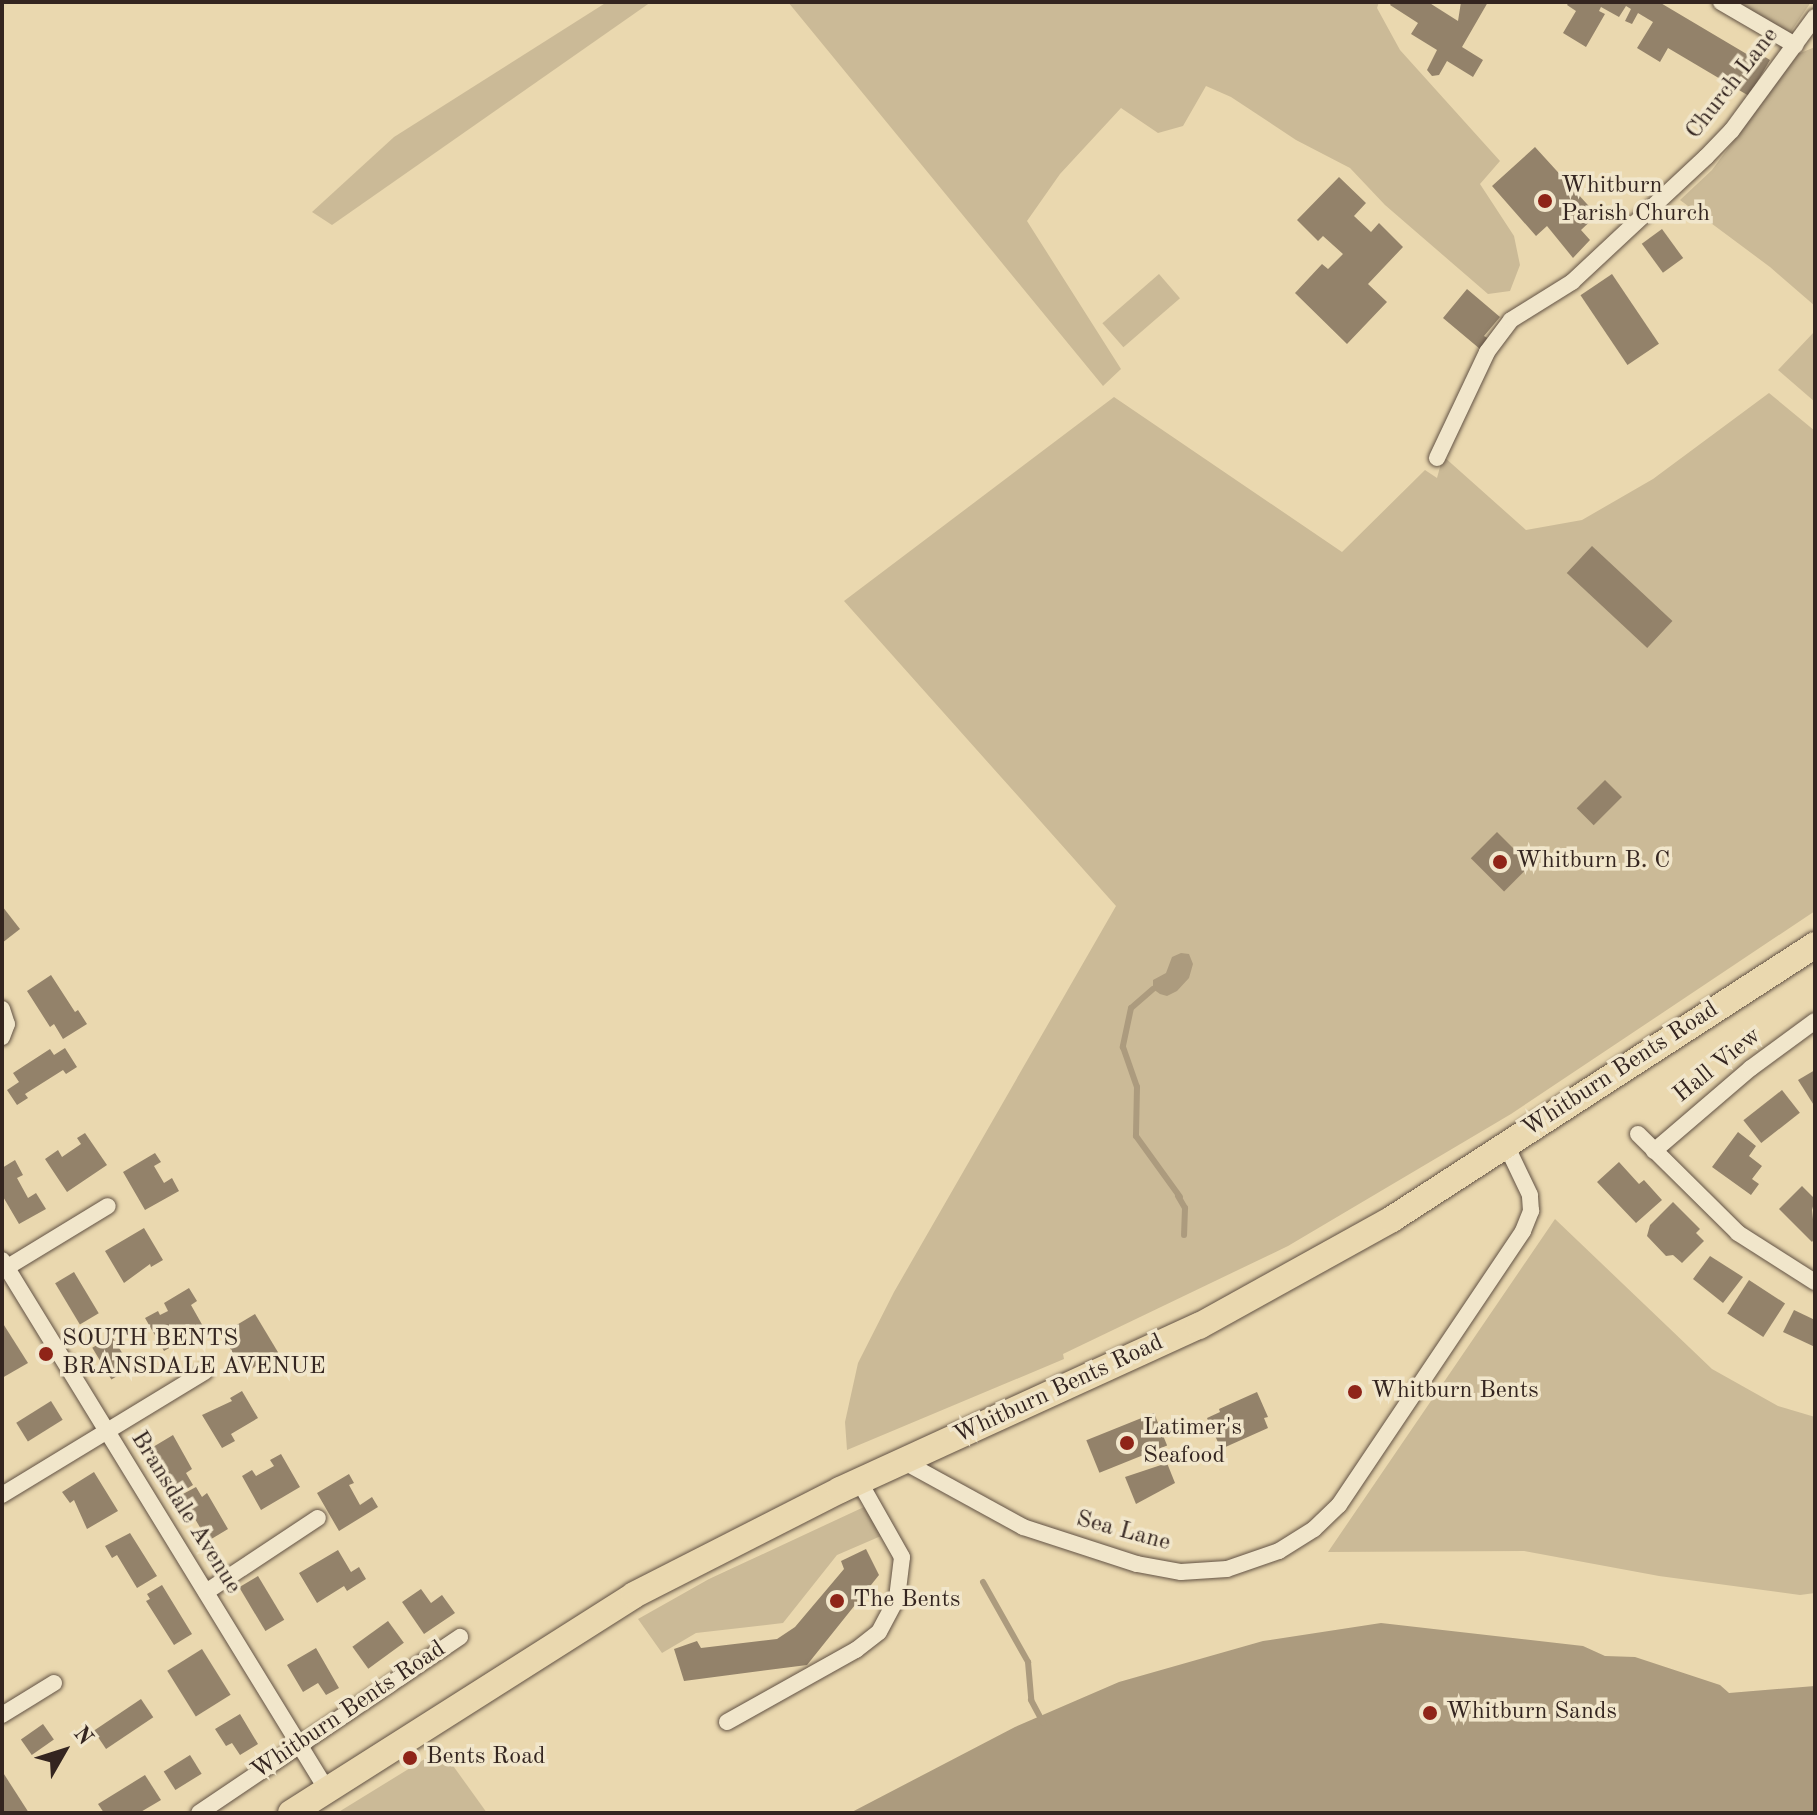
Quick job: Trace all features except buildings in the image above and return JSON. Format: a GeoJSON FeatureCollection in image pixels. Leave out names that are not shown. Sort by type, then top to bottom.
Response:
{"type":"FeatureCollection","features":[{"type":"Feature","properties":{"kind":"main road","name":"Whitburn Bents Road"},"geometry":{"type":"LineString","coordinates":[[291,1813],[634,1595],[859,1481],[909,1465],[1199,1326],[1392,1219],[1815,945]]}},
{"type":"Feature","properties":{"kind":"street"},"geometry":{"type":"LineString","coordinates":[[1721,2],[1795,45]]}},
{"type":"Feature","properties":{"kind":"street","name":"Church Lane"},"geometry":{"type":"LineString","coordinates":[[1437,458],[1487,352],[1511,320],[1572,282],[1706,157],[1732,130],[1815,17]]}},
{"type":"Feature","properties":{"kind":"street"},"geometry":{"type":"LineString","coordinates":[[2,1009],[7,1024],[2,1036]]}},
{"type":"Feature","properties":{"kind":"street","name":"Hall View"},"geometry":{"type":"LineString","coordinates":[[1654,1151],[1751,1068],[1815,1021]]}},
{"type":"Feature","properties":{"kind":"street"},"geometry":{"type":"LineString","coordinates":[[1638,1134],[1738,1233],[1815,1282]]}},
{"type":"Feature","properties":{"kind":"street","name":"Sea Lane"},"geometry":{"type":"LineString","coordinates":[[909,1465],[1023,1527],[1137,1564],[1181,1572],[1227,1569],[1279,1551],[1329,1517],[1523,1231],[1531,1211],[1530,1195],[1506,1145]]}},
{"type":"Feature","properties":{"kind":"street"},"geometry":{"type":"LineString","coordinates":[[4,1264],[108,1206]]}},
{"type":"Feature","properties":{"kind":"street","name":"Bransdale Avenue"},"geometry":{"type":"LineString","coordinates":[[4,1264],[327,1790]]}},
{"type":"Feature","properties":{"kind":"street"},"geometry":{"type":"LineString","coordinates":[[2,1495],[204,1372]]}},
{"type":"Feature","properties":{"kind":"street"},"geometry":{"type":"LineString","coordinates":[[727,1722],[856,1650],[879,1632],[897,1598],[902,1557],[859,1481]]}},
{"type":"Feature","properties":{"kind":"street"},"geometry":{"type":"LineString","coordinates":[[206,1592],[318,1518]]}},
{"type":"Feature","properties":{"kind":"street","name":"Whitburn Bents Road"},"geometry":{"type":"LineString","coordinates":[[199,1813],[460,1637]]}},
{"type":"Feature","properties":{"kind":"street"},"geometry":{"type":"LineString","coordinates":[[2,1715],[54,1683]]}},
{"type":"Feature","properties":{"kind":"shaded area"},"geometry":{"type":"Polygon","coordinates":[[[607,2],[651,2],[332,225],[312,212],[394,137],[607,2]]]}},
{"type":"Feature","properties":{"kind":"shaded area"},"geometry":{"type":"Polygon","coordinates":[[[788,2],[1379,2],[1377,8],[1400,50],[1500,161],[1480,184],[1514,236],[1520,265],[1510,291],[1488,294],[1385,205],[1350,168],[1296,140],[1231,97],[1206,86],[1183,126],[1158,133],[1121,108],[1060,174],[1027,221],[1121,369],[1103,386],[788,2]]]}},
{"type":"Feature","properties":{"kind":"shaded area"},"geometry":{"type":"Polygon","coordinates":[[[1730,2],[1811,2],[1790,33],[1730,2]]]}},
{"type":"Feature","properties":{"kind":"shaded area"},"geometry":{"type":"Polygon","coordinates":[[[1815,47],[1815,306],[1770,267],[1680,200],[1712,170],[1798,54],[1815,47]]]}},
{"type":"Feature","properties":{"kind":"shaded area"},"geometry":{"type":"Polygon","coordinates":[[[1159,274],[1180,298],[1123,347],[1102,323],[1159,274]]]}},
{"type":"Feature","properties":{"kind":"shaded area"},"geometry":{"type":"Polygon","coordinates":[[[1815,331],[1815,402],[1778,370],[1815,331]]]}},
{"type":"Feature","properties":{"kind":"shaded area"},"geometry":{"type":"Polygon","coordinates":[[[1769,393],[1815,431],[1815,911],[1511,1114],[1288,1246],[1063,1354],[1064,1359],[847,1450],[845,1422],[858,1363],[894,1292],[1116,906],[844,601],[1114,397],[1342,552],[1425,470],[1437,478],[1443,456],[1526,530],[1582,520],[1653,479],[1769,393]]]}},
{"type":"Feature","properties":{"kind":"shaded area"},"geometry":{"type":"Polygon","coordinates":[[[1189,954],[1193,964],[1189,978],[1177,991],[1167,996],[1160,994],[1153,989],[1153,980],[1166,973],[1172,957],[1189,954]]]}},
{"type":"Feature","properties":{"kind":"shaded area"},"geometry":{"type":"Polygon","coordinates":[[[1555,1219],[1712,1369],[1778,1406],[1815,1417],[1815,1593],[1800,1595],[1659,1576],[1524,1551],[1328,1552],[1555,1219]]]}},
{"type":"Feature","properties":{"kind":"shaded area"},"geometry":{"type":"Polygon","coordinates":[[[864,1507],[881,1536],[837,1555],[783,1623],[696,1633],[662,1653],[638,1619],[709,1579],[864,1507]]]}},
{"type":"Feature","properties":{"kind":"shaded area","name":"Whitburn Sands"},"geometry":{"type":"Polygon","coordinates":[[[1381,1623],[1583,1646],[1605,1656],[1635,1657],[1720,1685],[1729,1693],[1815,1686],[1815,1813],[850,1813],[1015,1727],[1119,1682],[1263,1641],[1381,1623]]]}},
{"type":"Feature","properties":{"kind":"shaded area"},"geometry":{"type":"Polygon","coordinates":[[[441,1749],[487,1813],[337,1813],[441,1749]]]}},
{"type":"Feature","properties":{"kind":"waterway"},"geometry":{"type":"LineString","coordinates":[[1153,989],[1131,1008],[1123,1047],[1137,1087],[1136,1136],[1180,1197]]}},
{"type":"Feature","properties":{"kind":"waterway"},"geometry":{"type":"LineString","coordinates":[[1178,1196],[1185,1208],[1184,1235]]}},
{"type":"Feature","properties":{"kind":"waterway"},"geometry":{"type":"LineString","coordinates":[[983,1582],[1028,1662],[1031,1700],[1043,1723]]}},
{"type":"Feature","properties":{"kind":"place","name":"Whitburn Parish Church"},"geometry":{"type":"Point","coordinates":[1545,201]}},
{"type":"Feature","properties":{"kind":"place","name":"Whitburn B. C"},"geometry":{"type":"Point","coordinates":[1500,862]}},
{"type":"Feature","properties":{"kind":"place","name":"SOUTH BENTS BRANSDALE AVENUE"},"geometry":{"type":"Point","coordinates":[46,1354]}},
{"type":"Feature","properties":{"kind":"place","name":"Whitburn Bents"},"geometry":{"type":"Point","coordinates":[1355,1392]}},
{"type":"Feature","properties":{"kind":"place","name":"Latimer's Seafood"},"geometry":{"type":"Point","coordinates":[1127,1443]}},
{"type":"Feature","properties":{"kind":"place","name":"The Bents"},"geometry":{"type":"Point","coordinates":[837,1601]}},
{"type":"Feature","properties":{"kind":"place","name":"Whitburn Sands"},"geometry":{"type":"Point","coordinates":[1430,1713]}},
{"type":"Feature","properties":{"kind":"place","name":"Bents Road"},"geometry":{"type":"Point","coordinates":[410,1758]}}]}
